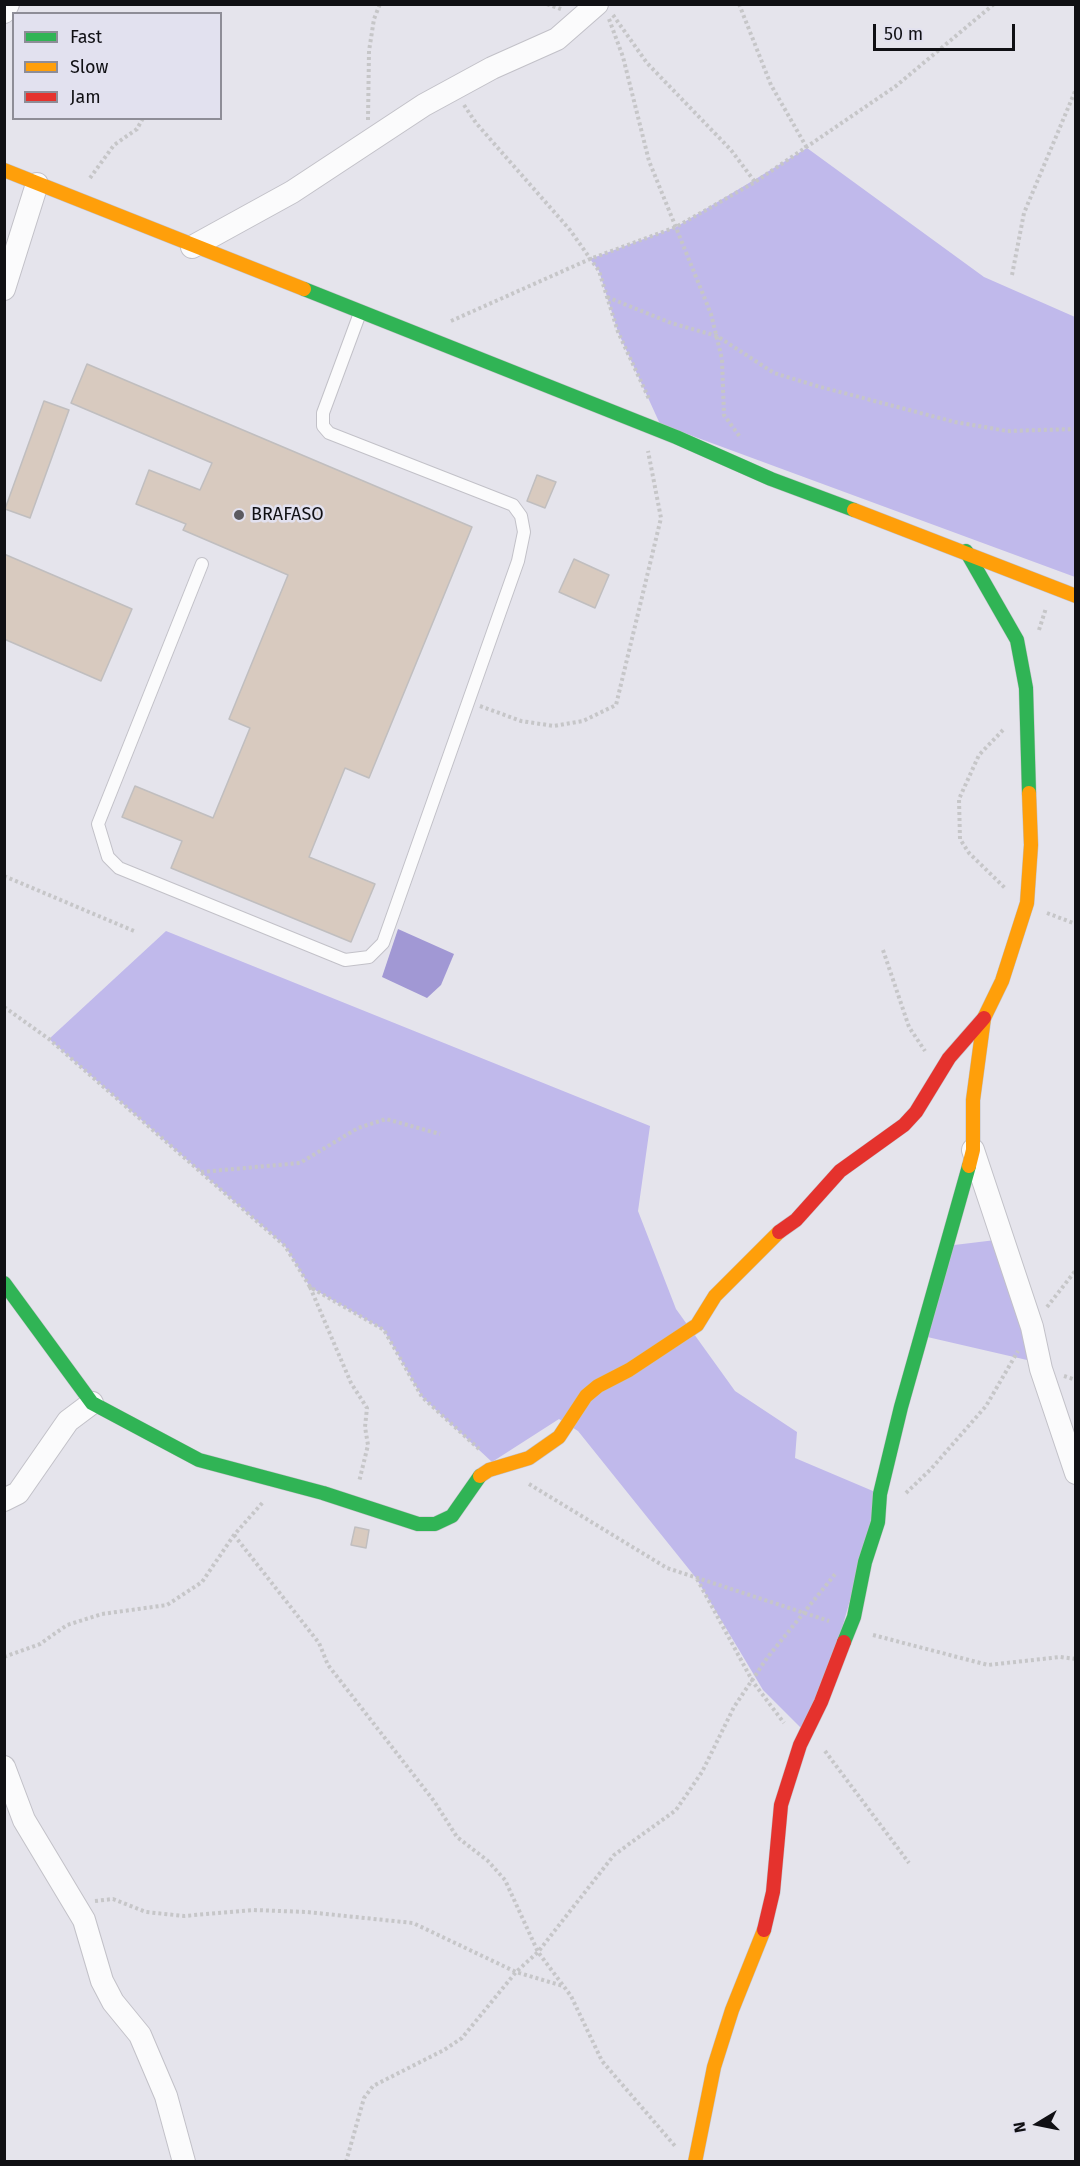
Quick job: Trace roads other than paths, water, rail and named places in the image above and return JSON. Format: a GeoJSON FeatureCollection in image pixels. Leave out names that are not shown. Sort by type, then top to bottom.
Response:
{"type":"FeatureCollection","features":[{"type":"Feature","properties":{"kind":"street"},"geometry":{"type":"LineString","coordinates":[[4,12],[8,4]]}},
{"type":"Feature","properties":{"kind":"street"},"geometry":{"type":"LineString","coordinates":[[192,247],[292,192],[367,145],[424,105],[557,39],[606,11]]}},
{"type":"Feature","properties":{"kind":"street"},"geometry":{"type":"LineString","coordinates":[[4,170],[192,247],[643,425],[771,479],[966,551],[1076,596]]}},
{"type":"Feature","properties":{"kind":"street"},"geometry":{"type":"LineString","coordinates":[[4,289],[37,184]]}},
{"type":"Feature","properties":{"kind":"street"},"geometry":{"type":"LineString","coordinates":[[4,1283],[92,1403],[200,1460],[281,1481],[418,1524],[435,1524],[452,1516],[479,1477],[498,1465],[529,1458],[543,1450],[559,1437],[586,1396],[598,1386],[629,1370],[698,1325],[715,1296],[758,1250],[796,1220],[840,1171],[904,1125],[926,1096],[949,1058],[984,1018],[1002,981],[1027,903],[1031,845],[1026,688],[1017,640],[966,551]]}},
{"type":"Feature","properties":{"kind":"street"},"geometry":{"type":"LineString","coordinates":[[695,2162],[714,2067],[732,2010],[766,1925],[773,1892],[781,1805],[800,1745],[850,1629],[865,1562],[878,1522],[880,1494],[901,1407],[973,1150],[974,1100],[984,1018]]}},
{"type":"Feature","properties":{"kind":"street"},"geometry":{"type":"LineString","coordinates":[[973,1150],[1032,1327],[1041,1369],[1076,1473]]}},
{"type":"Feature","properties":{"kind":"street"},"geometry":{"type":"LineString","coordinates":[[4,1500],[18,1492],[68,1421],[92,1403]]}},
{"type":"Feature","properties":{"kind":"street"},"geometry":{"type":"LineString","coordinates":[[4,1767],[24,1820],[84,1920],[102,1981],[120,2013],[140,2035],[162,2085],[184,2162]]}},
{"type":"Feature","properties":{"kind":"lane"},"geometry":{"type":"LineString","coordinates":[[202,564],[98,824],[108,857],[119,868],[345,960],[369,957],[382,943],[519,561],[524,532],[521,516],[513,505],[329,433],[323,426],[323,413],[360,313]]}},
{"type":"Feature","properties":{"kind":"place","name":"BRAFASO"},"geometry":{"type":"Point","coordinates":[239,515]}}]}
